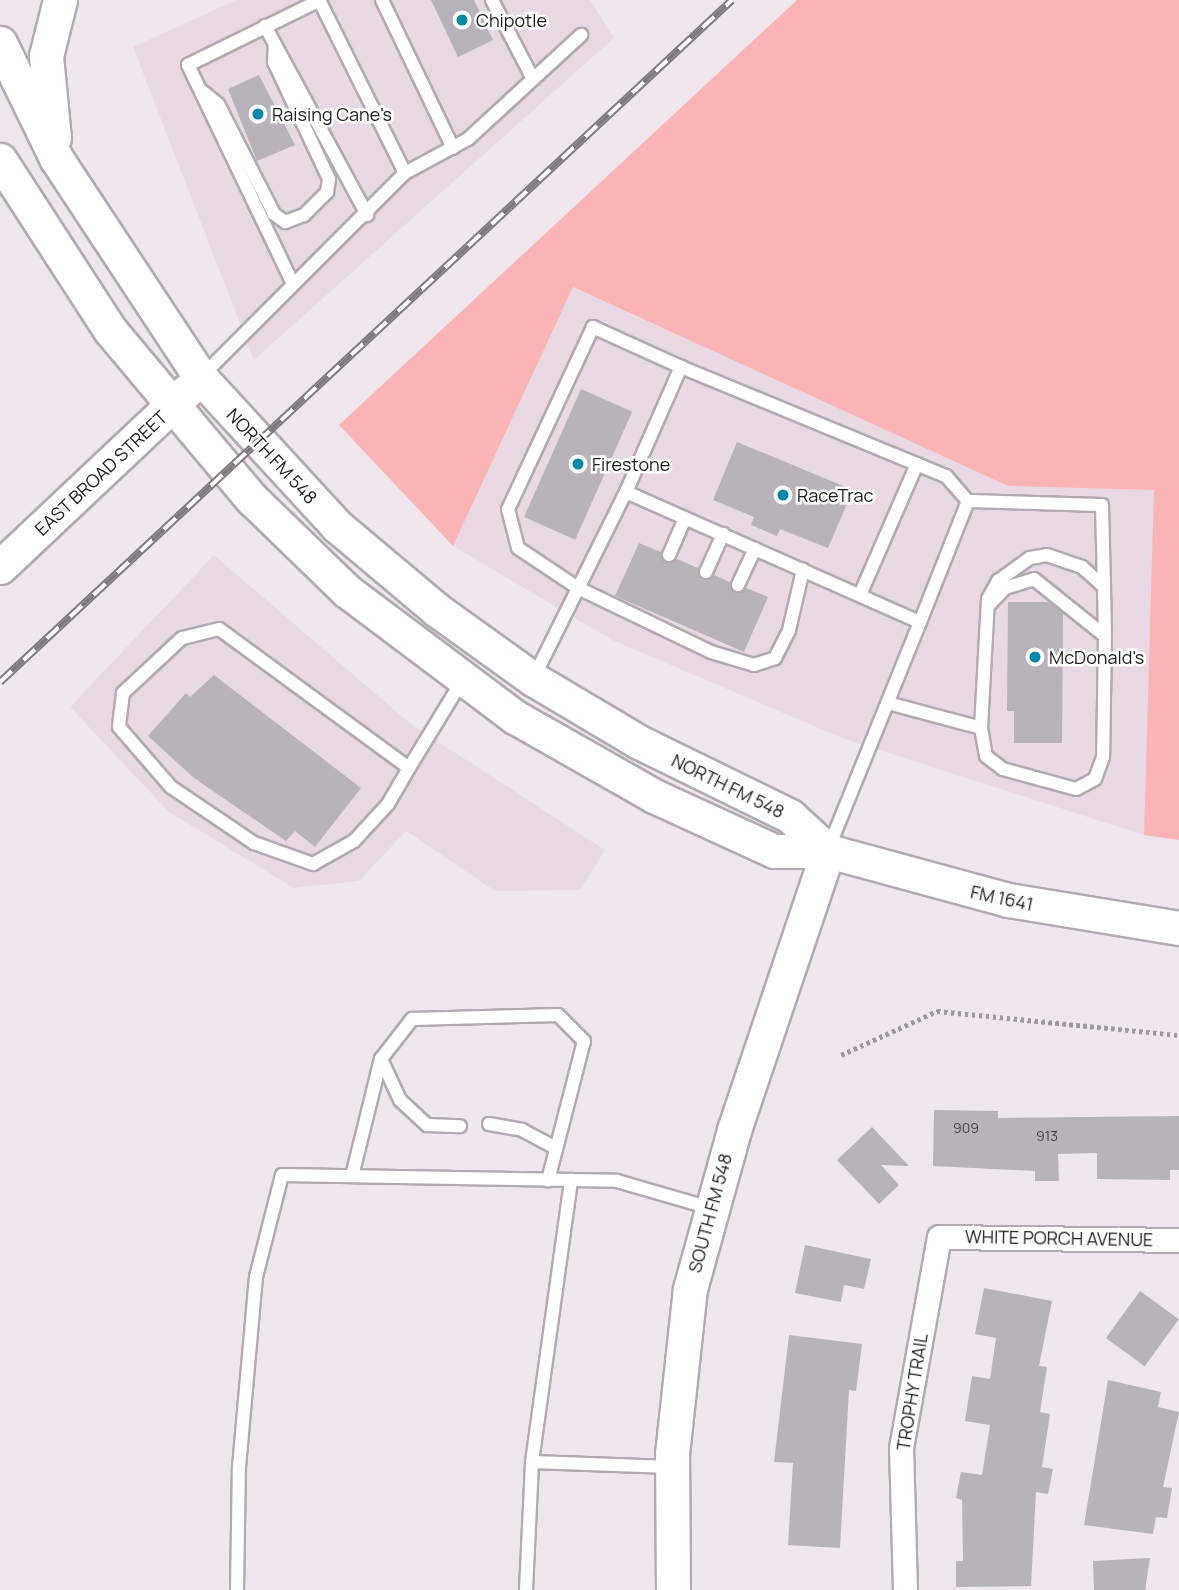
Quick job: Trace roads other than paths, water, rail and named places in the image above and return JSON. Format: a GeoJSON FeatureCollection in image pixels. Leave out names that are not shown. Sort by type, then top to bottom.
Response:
{"type":"FeatureCollection","features":[{"type":"Feature","properties":{"kind":"main road"},"geometry":{"type":"LineString","coordinates":[[56,158],[46,56],[60,0]]}},
{"type":"Feature","properties":{"kind":"main road","name":"NORTH FM 548"},"geometry":{"type":"LineString","coordinates":[[0,43],[56,158],[201,377],[347,534],[533,679],[639,742],[790,816],[828,851]]}},
{"type":"Feature","properties":{"kind":"main road"},"geometry":{"type":"LineString","coordinates":[[0,160],[76,284],[171,407],[312,559],[463,680],[666,802],[774,851],[828,851]]}},
{"type":"Feature","properties":{"kind":"main road","name":"EAST BROAD STREET"},"geometry":{"type":"LineString","coordinates":[[0,567],[201,377]]}},
{"type":"Feature","properties":{"kind":"main road","name":"FM 1641"},"geometry":{"type":"LineString","coordinates":[[828,851],[1008,900],[1179,928]]}},
{"type":"Feature","properties":{"kind":"main road","name":"SOUTH FM 548"},"geometry":{"type":"LineString","coordinates":[[673,1590],[671,1467],[683,1334],[710,1208],[828,851]]}},
{"type":"Feature","properties":{"kind":"street","name":"WHITE PORCH AVENUE"},"geometry":{"type":"LineString","coordinates":[[939,1237],[1179,1240]]}},
{"type":"Feature","properties":{"kind":"street","name":"TROPHY TRAIL"},"geometry":{"type":"LineString","coordinates":[[905,1590],[901,1448],[939,1237]]}},
{"type":"Feature","properties":{"kind":"lane"},"geometry":{"type":"LineString","coordinates":[[293,284],[188,65],[320,0],[405,173]]}},
{"type":"Feature","properties":{"kind":"lane"},"geometry":{"type":"LineString","coordinates":[[382,0],[453,148]]}},
{"type":"Feature","properties":{"kind":"lane"},"geometry":{"type":"LineString","coordinates":[[492,0],[533,79]]}},
{"type":"Feature","properties":{"kind":"lane"},"geometry":{"type":"LineString","coordinates":[[265,26],[367,215]]}},
{"type":"Feature","properties":{"kind":"lane"},"geometry":{"type":"LineString","coordinates":[[201,377],[293,284],[367,215],[405,173],[453,148],[581,35]]}},
{"type":"Feature","properties":{"kind":"lane"},"geometry":{"type":"LineString","coordinates":[[200,89],[218,104],[274,214],[285,222],[304,215],[327,192],[329,179],[274,62],[275,45]]}},
{"type":"Feature","properties":{"kind":"lane"},"geometry":{"type":"LineString","coordinates":[[803,570],[789,630],[775,658],[754,665],[643,614],[578,588],[518,548],[506,521],[593,327],[681,367],[946,476],[968,501],[1102,505],[1104,587],[1105,636],[1103,758],[1095,779],[1076,789],[1003,769],[986,756],[981,728],[988,606],[998,581],[1013,567],[1047,555],[1082,567],[1104,587]]}},
{"type":"Feature","properties":{"kind":"lane"},"geometry":{"type":"LineString","coordinates":[[533,679],[626,492],[681,367]]}},
{"type":"Feature","properties":{"kind":"lane"},"geometry":{"type":"LineString","coordinates":[[860,595],[917,464]]}},
{"type":"Feature","properties":{"kind":"lane"},"geometry":{"type":"LineString","coordinates":[[626,492],[920,621]]}},
{"type":"Feature","properties":{"kind":"lane"},"geometry":{"type":"LineString","coordinates":[[828,851],[968,501]]}},
{"type":"Feature","properties":{"kind":"lane"},"geometry":{"type":"LineString","coordinates":[[669,555],[685,518]]}},
{"type":"Feature","properties":{"kind":"lane"},"geometry":{"type":"LineString","coordinates":[[706,572],[723,534]]}},
{"type":"Feature","properties":{"kind":"lane"},"geometry":{"type":"LineString","coordinates":[[738,585],[755,549]]}},
{"type":"Feature","properties":{"kind":"lane"},"geometry":{"type":"LineString","coordinates":[[988,606],[1005,588],[1034,579],[1105,636]]}},
{"type":"Feature","properties":{"kind":"lane"},"geometry":{"type":"LineString","coordinates":[[409,768],[219,629],[182,638],[123,693],[119,727],[171,787],[254,843],[313,864],[354,842],[409,768],[463,680]]}},
{"type":"Feature","properties":{"kind":"lane"},"geometry":{"type":"LineString","coordinates":[[888,703],[981,728]]}},
{"type":"Feature","properties":{"kind":"lane"},"geometry":{"type":"LineString","coordinates":[[352,1176],[381,1059],[412,1019],[558,1015],[584,1041],[548,1180]]}},
{"type":"Feature","properties":{"kind":"lane"},"geometry":{"type":"LineString","coordinates":[[381,1059],[400,1100],[427,1125],[460,1126]]}},
{"type":"Feature","properties":{"kind":"lane"},"geometry":{"type":"LineString","coordinates":[[489,1124],[522,1130],[556,1149]]}},
{"type":"Feature","properties":{"kind":"lane"},"geometry":{"type":"LineString","coordinates":[[237,1590],[239,1468],[256,1277],[282,1175],[618,1181],[710,1208]]}},
{"type":"Feature","properties":{"kind":"lane"},"geometry":{"type":"LineString","coordinates":[[526,1590],[532,1462],[571,1180]]}},
{"type":"Feature","properties":{"kind":"lane"},"geometry":{"type":"LineString","coordinates":[[532,1462],[671,1467]]}},
{"type":"Feature","properties":{"kind":"railway"},"geometry":{"type":"LineString","coordinates":[[0,682],[732,0]]}},
{"type":"Feature","properties":{"kind":"place","name":"Chipotle"},"geometry":{"type":"Point","coordinates":[462,20]}},
{"type":"Feature","properties":{"kind":"place","name":"Raising Cane's"},"geometry":{"type":"Point","coordinates":[258,114]}},
{"type":"Feature","properties":{"kind":"place","name":"Firestone"},"geometry":{"type":"Point","coordinates":[578,464]}},
{"type":"Feature","properties":{"kind":"place","name":"RaceTrac"},"geometry":{"type":"Point","coordinates":[783,495]}},
{"type":"Feature","properties":{"kind":"place","name":"McDonald's"},"geometry":{"type":"Point","coordinates":[1035,657]}}]}
